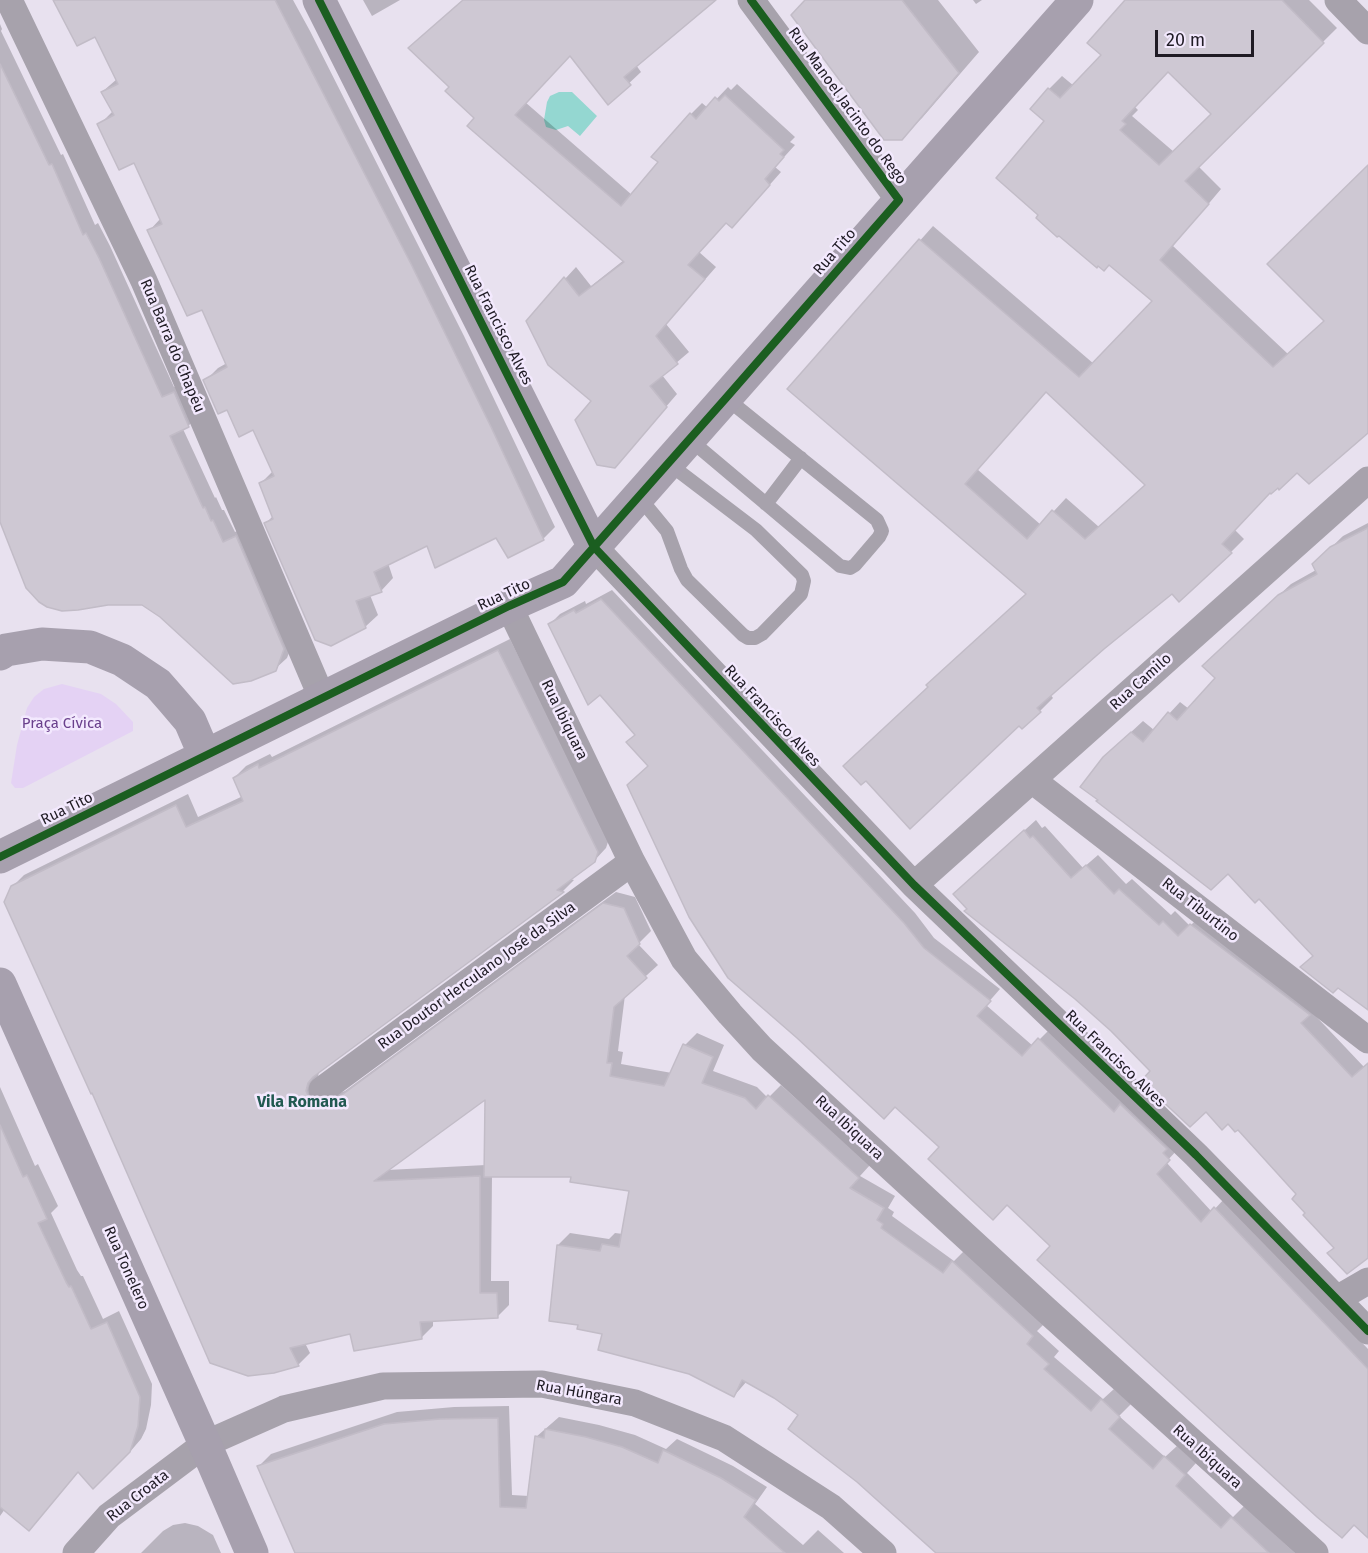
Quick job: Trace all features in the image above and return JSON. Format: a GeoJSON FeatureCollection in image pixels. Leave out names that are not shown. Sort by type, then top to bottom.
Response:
{"type":"FeatureCollection","features":[{"type":"Feature","properties":{"kind":"street","name":"Rua Barra do Chapéu"},"geometry":{"type":"LineString","coordinates":[[9,0],[144,281],[322,698]]}},
{"type":"Feature","properties":{"kind":"street","name":"Rua Francisco Alves"},"geometry":{"type":"LineString","coordinates":[[319,0],[594,547],[914,885],[1196,1155],[1368,1331]]}},
{"type":"Feature","properties":{"kind":"street","name":"Rua Manoel Jacinto do Rego"},"geometry":{"type":"LineString","coordinates":[[751,0],[899,200]]}},
{"type":"Feature","properties":{"kind":"street","name":"Rua Tito"},"geometry":{"type":"LineString","coordinates":[[0,857],[509,606],[563,582],[1077,0]]}},
{"type":"Feature","properties":{"kind":"street"},"geometry":{"type":"LineString","coordinates":[[1338,0],[1368,31]]}},
{"type":"Feature","properties":{"kind":"street","name":"Rua Camilo"},"geometry":{"type":"LineString","coordinates":[[914,885],[1368,480]]}},
{"type":"Feature","properties":{"kind":"street","name":"Rua Ibiquara"},"geometry":{"type":"LineString","coordinates":[[509,606],[632,862],[684,959],[762,1049],[1062,1325],[1315,1553]]}},
{"type":"Feature","properties":{"kind":"street"},"geometry":{"type":"LineString","coordinates":[[2,643],[90,647],[122,660],[158,684],[172,700],[190,721],[205,756]]}},
{"type":"Feature","properties":{"kind":"street","name":"Rua Tiburtino"},"geometry":{"type":"LineString","coordinates":[[1032,780],[1368,1040]]}},
{"type":"Feature","properties":{"kind":"street","name":"Rua Doutor Herculano José da Silva"},"geometry":{"type":"LineString","coordinates":[[322,1090],[632,862]]}},
{"type":"Feature","properties":{"kind":"street","name":"Rua Tonelero"},"geometry":{"type":"LineString","coordinates":[[0,984],[252,1553]]}},
{"type":"Feature","properties":{"kind":"street"},"geometry":{"type":"LineString","coordinates":[[1337,1299],[1368,1281]]}},
{"type":"Feature","properties":{"kind":"street","name":"Rua Húngara"},"geometry":{"type":"LineString","coordinates":[[205,1444],[284,1409],[383,1386],[542,1384],[636,1403],[724,1438],[831,1507],[883,1553]]}},
{"type":"Feature","properties":{"kind":"street","name":"Rua Croata"},"geometry":{"type":"LineString","coordinates":[[76,1553],[109,1516],[205,1444]]}},
{"type":"Feature","properties":{"kind":"lane"},"geometry":{"type":"LineString","coordinates":[[689,439],[845,568],[855,565],[882,531],[877,520],[726,398]]}},
{"type":"Feature","properties":{"kind":"lane"},"geometry":{"type":"LineString","coordinates":[[766,504],[801,458]]}},
{"type":"Feature","properties":{"kind":"lane"},"geometry":{"type":"LineString","coordinates":[[639,497],[667,531],[687,579],[748,638],[755,638],[762,634],[801,594],[804,588],[802,575],[756,530],[668,463]]}},
{"type":"Feature","properties":{"kind":"green space","name":"Praça Cívica"},"geometry":{"type":"Polygon","coordinates":[[[62,684],[101,694],[116,704],[133,722],[133,731],[23,788],[15,788],[11,783],[17,745],[27,708],[34,697],[44,689],[62,684]]]}},
{"type":"Feature","properties":{"kind":"shaded area"},"geometry":{"type":"Polygon","coordinates":[[[559,92],[572,92],[597,116],[580,136],[568,126],[556,130],[546,127],[544,120],[547,102],[550,96],[559,92]]]}},
{"type":"Feature","properties":{"kind":"building"},"geometry":{"type":"Polygon","coordinates":[[[53,0],[275,0],[411,264],[544,540],[508,558],[496,538],[435,568],[427,546],[374,572],[382,592],[356,601],[366,628],[331,646],[315,640],[264,523],[273,519],[259,483],[274,476],[253,430],[239,437],[227,410],[218,414],[203,380],[227,367],[202,310],[187,316],[147,230],[162,224],[134,163],[119,170],[97,124],[114,115],[101,92],[118,84],[95,37],[77,46],[53,0]]]}},
{"type":"Feature","properties":{"kind":"building"},"geometry":{"type":"Polygon","coordinates":[[[463,0],[716,0],[624,77],[631,85],[608,105],[570,56],[515,115],[621,206],[658,162],[651,157],[690,113],[696,119],[715,97],[719,101],[725,95],[784,150],[780,154],[784,157],[765,179],[770,185],[732,228],[726,223],[688,265],[705,279],[656,336],[678,364],[650,386],[667,407],[615,468],[597,465],[575,420],[591,401],[548,365],[526,321],[564,277],[579,296],[624,262],[467,126],[474,118],[445,91],[449,87],[408,48],[463,0]]]}},
{"type":"Feature","properties":{"kind":"building"},"geometry":{"type":"Polygon","coordinates":[[[805,0],[902,0],[959,73],[902,140],[884,140],[791,15],[805,0]]]}},
{"type":"Feature","properties":{"kind":"building"},"geometry":{"type":"Polygon","coordinates":[[[1125,0],[1282,0],[1324,43],[1185,181],[1209,204],[1160,260],[1273,367],[1324,321],[1267,264],[1368,165],[1368,433],[1309,484],[1297,473],[1279,490],[1278,488],[1270,493],[1222,544],[1232,553],[1179,602],[1172,594],[1104,649],[1037,708],[1041,712],[1022,729],[1019,726],[910,829],[866,781],[861,785],[843,766],[928,687],[926,685],[1026,594],[787,389],[919,239],[1079,377],[1152,301],[1109,265],[1104,271],[1098,266],[1097,268],[1059,236],[1057,237],[1036,218],[1038,215],[996,178],[1044,121],[1030,109],[1048,88],[1060,98],[1101,55],[1087,43],[1125,0]],[[1168,72],[1122,121],[1126,124],[1120,130],[1159,165],[1211,114],[1168,72]],[[1046,392],[965,484],[1027,539],[1052,510],[1085,539],[1145,485],[1046,392]]]}},
{"type":"Feature","properties":{"kind":"building"},"geometry":{"type":"Polygon","coordinates":[[[0,64],[49,165],[52,164],[83,235],[86,233],[99,258],[162,397],[174,392],[189,427],[170,436],[203,508],[205,507],[211,521],[213,520],[223,542],[236,536],[284,649],[276,671],[251,681],[233,684],[160,617],[142,605],[108,605],[62,611],[39,602],[26,588],[0,522],[0,64]]]}},
{"type":"Feature","properties":{"kind":"building"},"geometry":{"type":"Polygon","coordinates":[[[1368,528],[1368,1010],[1338,988],[1333,993],[1300,967],[1313,956],[1259,899],[1255,903],[1228,874],[1211,890],[1080,787],[1103,757],[1131,732],[1143,742],[1168,712],[1177,720],[1215,678],[1202,666],[1278,595],[1317,574],[1312,564],[1330,547],[1368,528]]]}},
{"type":"Feature","properties":{"kind":"building"},"geometry":{"type":"Polygon","coordinates":[[[601,599],[904,923],[924,948],[991,1001],[977,1016],[1022,1056],[1038,1038],[1114,1112],[1120,1104],[1167,1149],[1163,1153],[1170,1160],[1157,1174],[1201,1222],[1214,1207],[1368,1369],[1368,1538],[1354,1525],[1342,1538],[1317,1517],[1037,1260],[1050,1246],[1007,1205],[993,1220],[928,1159],[939,1147],[895,1107],[884,1119],[728,978],[689,917],[627,785],[648,766],[626,742],[635,735],[600,695],[588,705],[548,624],[574,610],[576,613],[601,599]]]}},
{"type":"Feature","properties":{"kind":"building"},"geometry":{"type":"Polygon","coordinates":[[[498,650],[598,852],[595,862],[557,890],[564,892],[313,1077],[306,1091],[310,1100],[323,1106],[331,1103],[603,903],[624,908],[640,944],[627,956],[647,978],[614,1007],[607,1063],[612,1063],[610,1076],[664,1086],[683,1044],[713,1057],[702,1083],[745,1098],[756,1109],[768,1095],[859,1178],[850,1188],[884,1208],[877,1220],[883,1224],[881,1228],[943,1273],[952,1261],[1033,1336],[1027,1344],[1049,1364],[1044,1369],[1091,1411],[1101,1399],[1120,1417],[1109,1429],[1153,1469],[1164,1456],[1185,1475],[1176,1486],[1221,1528],[1231,1517],[1269,1553],[936,1553],[857,1482],[788,1429],[798,1415],[774,1398],[742,1380],[734,1397],[689,1374],[598,1350],[602,1334],[577,1329],[578,1325],[549,1321],[557,1245],[600,1251],[602,1244],[619,1247],[629,1191],[570,1182],[571,1177],[484,1177],[485,1100],[374,1181],[480,1176],[480,1293],[497,1293],[498,1318],[420,1322],[422,1339],[354,1351],[350,1334],[290,1348],[299,1366],[274,1373],[248,1376],[210,1363],[92,1093],[4,902],[11,886],[176,805],[186,827],[243,801],[233,778],[258,764],[259,768],[498,650]]]}},
{"type":"Feature","properties":{"kind":"building"},"geometry":{"type":"Polygon","coordinates":[[[1024,830],[1030,838],[1033,836],[1071,878],[1086,865],[1114,894],[1119,889],[1159,925],[1163,921],[1178,936],[1190,924],[1310,1015],[1301,1023],[1352,1077],[1368,1063],[1368,1258],[1347,1274],[1327,1253],[1334,1248],[1303,1215],[1305,1213],[1292,1199],[1296,1194],[1238,1130],[1235,1132],[1228,1124],[1222,1130],[1206,1112],[1190,1127],[1141,1081],[1150,1071],[1111,1031],[1075,999],[964,911],[967,909],[953,894],[1024,830]]]}},
{"type":"Feature","properties":{"kind":"building"},"geometry":{"type":"Polygon","coordinates":[[[0,1125],[23,1177],[27,1175],[47,1219],[38,1223],[66,1282],[69,1287],[71,1286],[91,1329],[107,1322],[140,1397],[138,1426],[130,1452],[93,1489],[78,1472],[29,1531],[0,1507],[0,1125]]]}},
{"type":"Feature","properties":{"kind":"building"},"geometry":{"type":"Polygon","coordinates":[[[498,1418],[500,1507],[526,1508],[535,1436],[544,1438],[545,1429],[622,1447],[658,1463],[663,1450],[721,1478],[756,1500],[744,1517],[785,1553],[295,1553],[257,1466],[384,1424],[440,1419],[498,1418]]]}},
{"type":"Feature","properties":{"kind":"cycle path"},"geometry":{"type":"LineString","coordinates":[[319,0],[594,547],[914,885],[1196,1155],[1368,1331]]}},
{"type":"Feature","properties":{"kind":"cycle path"},"geometry":{"type":"LineString","coordinates":[[0,857],[509,606],[563,582],[726,398],[899,200],[751,0]]}},
{"type":"Feature","properties":{"kind":"district","name":"Vila Romana"},"geometry":{"type":"Point","coordinates":[302,1103]}}]}
